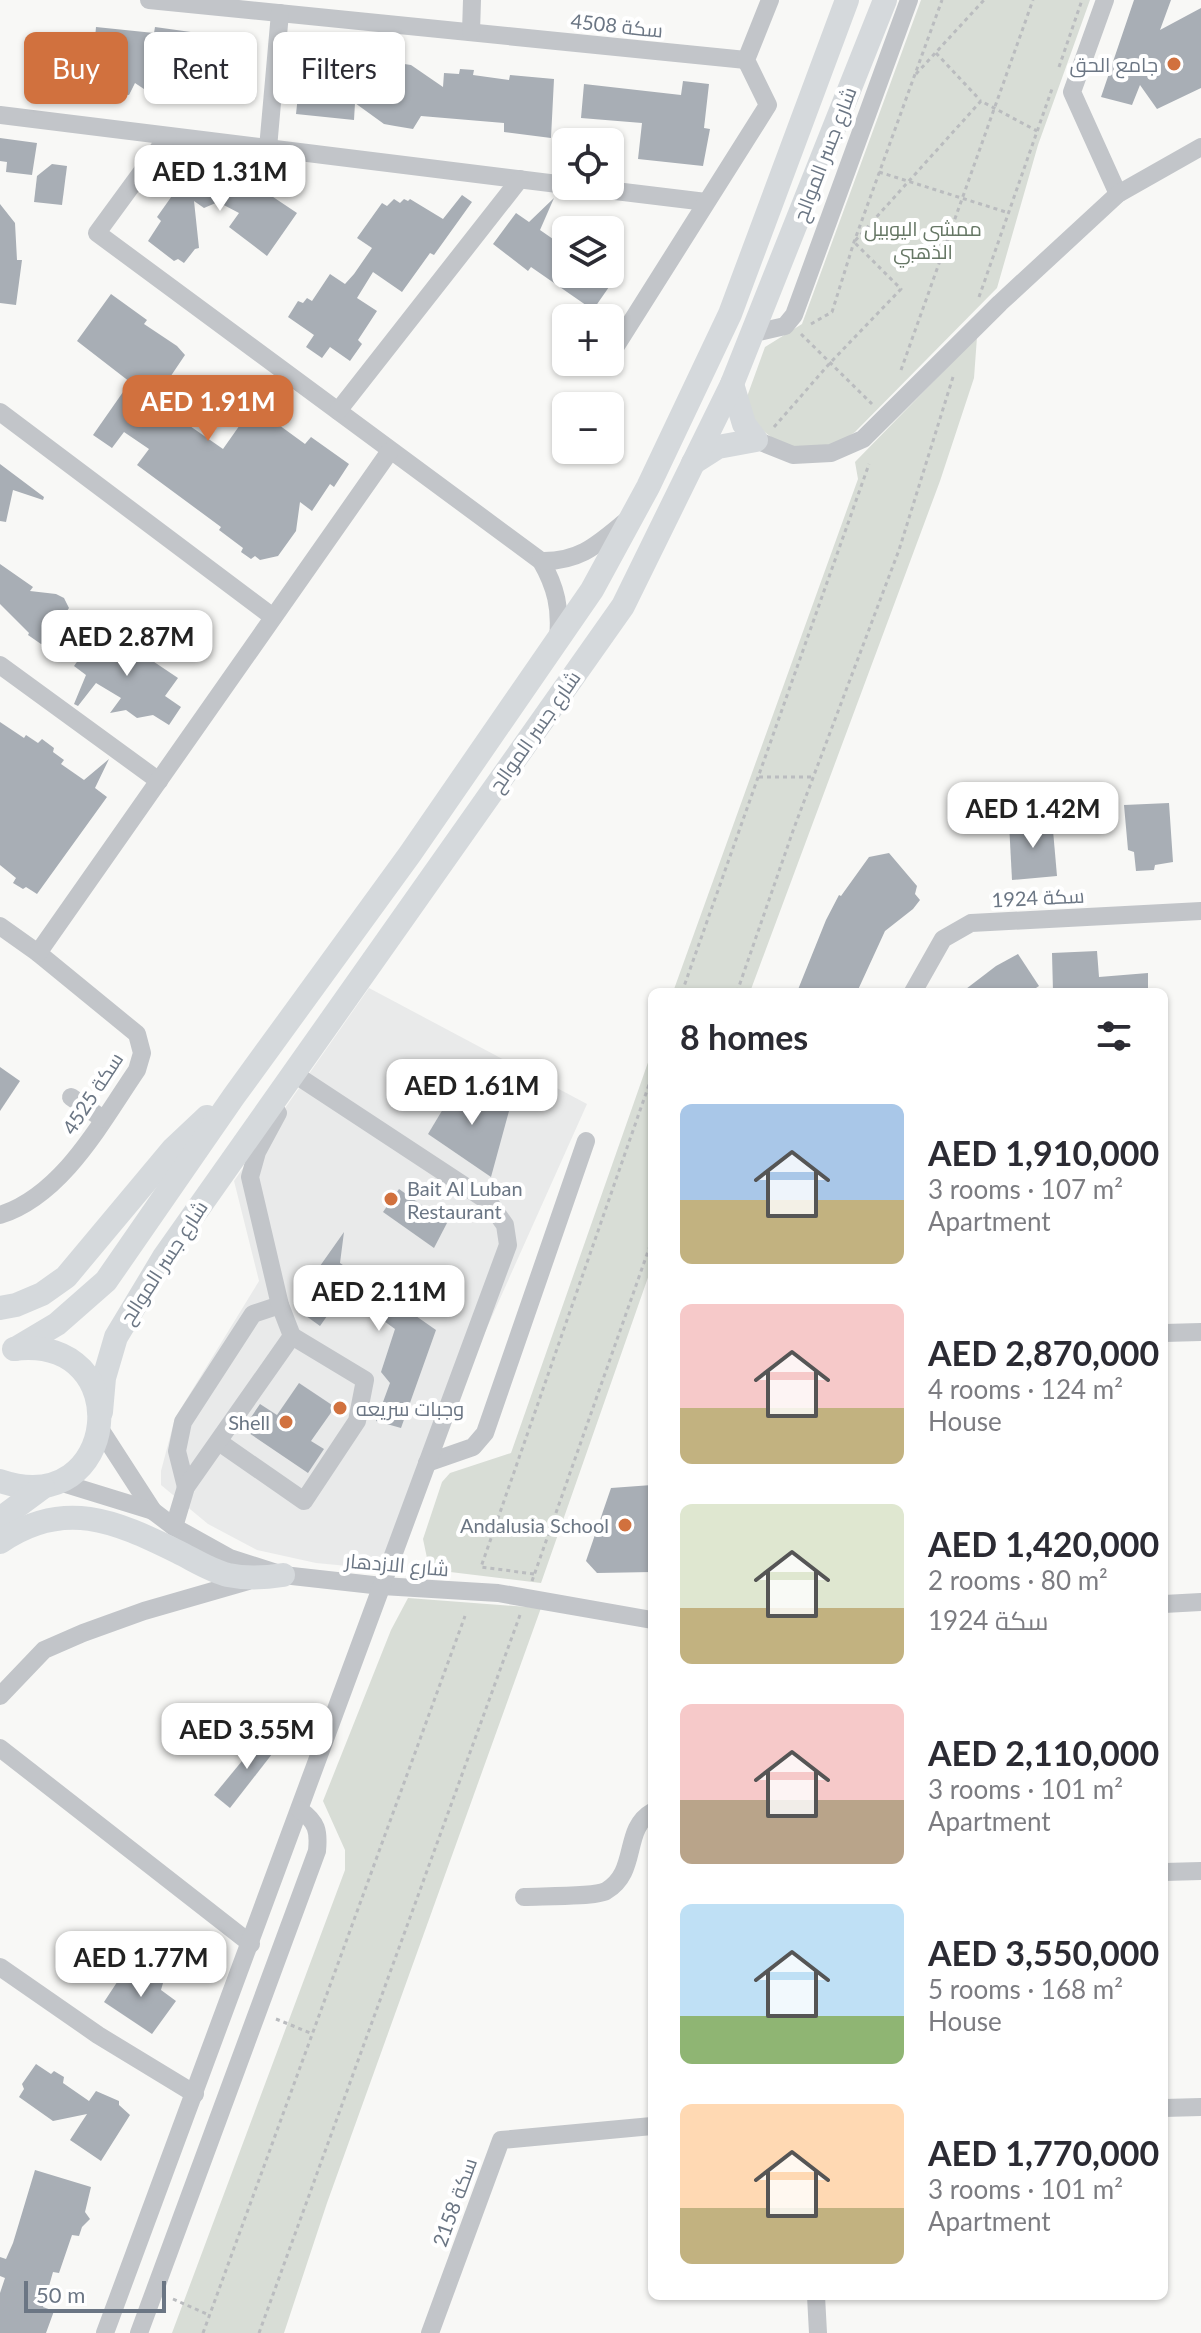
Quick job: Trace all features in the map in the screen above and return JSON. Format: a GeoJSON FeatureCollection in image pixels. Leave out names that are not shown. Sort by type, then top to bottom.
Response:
{"type":"FeatureCollection","features":[{"type":"Feature","properties":{"kind":"main road","name":"شارع جسر الموالح"},"geometry":{"type":"LineString","coordinates":[[6,1350],[57,1324],[106,1281],[234,1096],[410,854],[592,590],[633,516],[730,314],[847,0]]}},
{"type":"Feature","properties":{"kind":"main road","name":"شارع جسر الموالح"},"geometry":{"type":"LineString","coordinates":[[51,1485],[78,1470],[93,1451],[101,1420],[109,1356],[127,1313],[623,606],[732,384],[885,0]]}},
{"type":"Feature","properties":{"kind":"main road"},"geometry":{"type":"LineString","coordinates":[[693,463],[718,447],[756,440],[744,424],[732,384]]}},
{"type":"Feature","properties":{"kind":"main road"},"geometry":{"type":"LineString","coordinates":[[0,1308],[42,1294],[66,1277],[173,1149],[234,1096]]}},
{"type":"Feature","properties":{"kind":"main road"},"geometry":{"type":"LineString","coordinates":[[6,1350],[35,1347],[55,1351],[72,1361],[92,1384],[101,1420]]}},
{"type":"Feature","properties":{"kind":"main road"},"geometry":{"type":"LineString","coordinates":[[0,1481],[21,1487],[51,1485]]}},
{"type":"Feature","properties":{"kind":"main road"},"geometry":{"type":"LineString","coordinates":[[0,1519],[51,1485]]}},
{"type":"Feature","properties":{"kind":"main road"},"geometry":{"type":"LineString","coordinates":[[0,1542],[15,1532],[44,1521],[76,1517],[107,1520],[226,1574],[254,1579],[283,1575]]}},
{"type":"Feature","properties":{"kind":"street","name":"سكة 4508"},"geometry":{"type":"LineString","coordinates":[[149,0],[280,13],[333,9],[471,32],[746,60]]}},
{"type":"Feature","properties":{"kind":"street"},"geometry":{"type":"LineString","coordinates":[[471,32],[472,0]]}},
{"type":"Feature","properties":{"kind":"street"},"geometry":{"type":"LineString","coordinates":[[624,333],[768,105],[746,60],[770,0]]}},
{"type":"Feature","properties":{"kind":"street"},"geometry":{"type":"LineString","coordinates":[[754,333],[785,326],[794,315],[909,0]]}},
{"type":"Feature","properties":{"kind":"street"},"geometry":{"type":"LineString","coordinates":[[1105,0],[1072,92],[1118,194]]}},
{"type":"Feature","properties":{"kind":"street"},"geometry":{"type":"LineString","coordinates":[[268,148],[280,13]]}},
{"type":"Feature","properties":{"kind":"street"},"geometry":{"type":"LineString","coordinates":[[0,115],[552,183]]}},
{"type":"Feature","properties":{"kind":"street"},"geometry":{"type":"LineString","coordinates":[[168,136],[97,233],[541,561],[552,579],[558,599],[558,641]]}},
{"type":"Feature","properties":{"kind":"street"},"geometry":{"type":"LineString","coordinates":[[756,440],[793,455],[831,453],[863,439],[1118,194],[1201,147]]}},
{"type":"Feature","properties":{"kind":"street"},"geometry":{"type":"LineString","coordinates":[[338,411],[520,179]]}},
{"type":"Feature","properties":{"kind":"street"},"geometry":{"type":"LineString","coordinates":[[624,192],[706,202]]}},
{"type":"Feature","properties":{"kind":"street"},"geometry":{"type":"LineString","coordinates":[[0,412],[273,617]]}},
{"type":"Feature","properties":{"kind":"street"},"geometry":{"type":"LineString","coordinates":[[38,953],[390,451]]}},
{"type":"Feature","properties":{"kind":"street"},"geometry":{"type":"LineString","coordinates":[[541,561],[562,561],[583,554],[633,516]]}},
{"type":"Feature","properties":{"kind":"street"},"geometry":{"type":"LineString","coordinates":[[0,665],[159,781]]}},
{"type":"Feature","properties":{"kind":"street","name":"سكة 1924"},"geometry":{"type":"LineString","coordinates":[[915,988],[943,939],[971,923],[1201,911]]}},
{"type":"Feature","properties":{"kind":"street","name":"سكة 4525"},"geometry":{"type":"LineString","coordinates":[[0,926],[137,1034],[142,1053],[137,1070],[69,1167],[19,1209],[0,1215]]}},
{"type":"Feature","properties":{"kind":"street"},"geometry":{"type":"LineString","coordinates":[[219,1442],[304,1501],[357,1421],[365,1380],[292,1336],[280,1305],[250,1177],[271,1122],[327,1039],[338,1009]]}},
{"type":"Feature","properties":{"kind":"street"},"geometry":{"type":"LineString","coordinates":[[105,2333],[508,1245],[505,1225],[489,1202],[302,1079]]}},
{"type":"Feature","properties":{"kind":"street"},"geometry":{"type":"LineString","coordinates":[[71,1097],[103,1119]]}},
{"type":"Feature","properties":{"kind":"street"},"geometry":{"type":"LineString","coordinates":[[427,1463],[473,1447],[485,1433],[586,1141]]}},
{"type":"Feature","properties":{"kind":"street"},"geometry":{"type":"LineString","coordinates":[[186,1487],[177,1451],[183,1422],[253,1314],[280,1305]]}},
{"type":"Feature","properties":{"kind":"street"},"geometry":{"type":"LineString","coordinates":[[1168,1333],[1201,1332]]}},
{"type":"Feature","properties":{"kind":"street"},"geometry":{"type":"LineString","coordinates":[[174,1527],[186,1487],[292,1336]]}},
{"type":"Feature","properties":{"kind":"street","name":"شارع الازدهار"},"geometry":{"type":"LineString","coordinates":[[101,1420],[153,1511],[174,1527],[230,1558],[283,1575],[382,1586],[498,1593],[648,1619]]}},
{"type":"Feature","properties":{"kind":"street","name":"شارع الازدهار"},"geometry":{"type":"LineString","coordinates":[[51,1485],[153,1511]]}},
{"type":"Feature","properties":{"kind":"street"},"geometry":{"type":"LineString","coordinates":[[0,1696],[44,1650],[144,1611],[254,1579]]}},
{"type":"Feature","properties":{"kind":"street"},"geometry":{"type":"LineString","coordinates":[[1168,1604],[1201,1602]]}},
{"type":"Feature","properties":{"kind":"street"},"geometry":{"type":"LineString","coordinates":[[0,1748],[251,1944]]}},
{"type":"Feature","properties":{"kind":"street"},"geometry":{"type":"LineString","coordinates":[[139,2333],[317,1851],[319,1832],[314,1820],[300,1810]]}},
{"type":"Feature","properties":{"kind":"street"},"geometry":{"type":"LineString","coordinates":[[524,1897],[604,1892],[619,1880],[630,1859],[634,1831],[641,1818],[648,1814]]}},
{"type":"Feature","properties":{"kind":"street"},"geometry":{"type":"LineString","coordinates":[[1168,1872],[1201,1871]]}},
{"type":"Feature","properties":{"kind":"street"},"geometry":{"type":"LineString","coordinates":[[1,1970],[98,2035],[195,2094]]}},
{"type":"Feature","properties":{"kind":"street"},"geometry":{"type":"LineString","coordinates":[[1168,2108],[1201,2107]]}},
{"type":"Feature","properties":{"kind":"street","name":"سكة 2158"},"geometry":{"type":"LineString","coordinates":[[430,2333],[501,2140],[648,2126]]}},
{"type":"Feature","properties":{"kind":"street"},"geometry":{"type":"LineString","coordinates":[[816,2300],[818,2333]]}},
{"type":"Feature","properties":{"kind":"path"},"geometry":{"type":"LineString","coordinates":[[809,325],[832,312],[854,242],[942,0]]}},
{"type":"Feature","properties":{"kind":"path"},"geometry":{"type":"LineString","coordinates":[[915,76],[984,0]]}},
{"type":"Feature","properties":{"kind":"path"},"geometry":{"type":"LineString","coordinates":[[901,370],[1033,0]]}},
{"type":"Feature","properties":{"kind":"path"},"geometry":{"type":"LineString","coordinates":[[738,988],[899,550],[965,338],[1082,0]]}},
{"type":"Feature","properties":{"kind":"path"},"geometry":{"type":"LineString","coordinates":[[936,53],[981,101],[1038,132]]}},
{"type":"Feature","properties":{"kind":"path"},"geometry":{"type":"LineString","coordinates":[[854,242],[981,101]]}},
{"type":"Feature","properties":{"kind":"path"},"geometry":{"type":"LineString","coordinates":[[879,172],[1009,213]]}},
{"type":"Feature","properties":{"kind":"path"},"geometry":{"type":"LineString","coordinates":[[781,435],[773,429],[830,363],[901,289],[854,242]]}},
{"type":"Feature","properties":{"kind":"path"},"geometry":{"type":"LineString","coordinates":[[798,331],[874,406]]}},
{"type":"Feature","properties":{"kind":"path"},"geometry":{"type":"LineString","coordinates":[[683,988],[869,464]]}},
{"type":"Feature","properties":{"kind":"path"},"geometry":{"type":"LineString","coordinates":[[759,777],[814,777]]}},
{"type":"Feature","properties":{"kind":"path"},"geometry":{"type":"LineString","coordinates":[[534,1574],[481,1567],[648,1087]]}},
{"type":"Feature","properties":{"kind":"path"},"geometry":{"type":"LineString","coordinates":[[259,2333],[526,1598],[648,1251]]}},
{"type":"Feature","properties":{"kind":"path"},"geometry":{"type":"LineString","coordinates":[[203,2333],[465,1616]]}},
{"type":"Feature","properties":{"kind":"path"},"geometry":{"type":"LineString","coordinates":[[257,2012],[313,2034]]}},
{"type":"Feature","properties":{"kind":"path"},"geometry":{"type":"LineString","coordinates":[[154,2291],[209,2315]]}},
{"type":"Feature","properties":{"kind":"shaded area"},"geometry":{"type":"Polygon","coordinates":[[[369,988],[587,1104],[379,1569],[316,1563],[257,1550],[208,1524],[161,1485],[161,1471],[175,1418],[259,1281],[234,1181],[369,988]]]}},
{"type":"Feature","properties":{"kind":"green space","name":"ممشى اليوبيل الذهبي"},"geometry":{"type":"Polygon","coordinates":[[[921,0],[1090,0],[1038,145],[997,288],[855,432],[834,446],[822,449],[783,446],[758,427],[744,405],[765,347],[802,324],[921,0]]]}},
{"type":"Feature","properties":{"kind":"green space"},"geometry":{"type":"Polygon","coordinates":[[[977,337],[974,378],[940,481],[751,988],[674,988],[858,479],[855,462],[977,337]]]}},
{"type":"Feature","properties":{"kind":"green space"},"geometry":{"type":"Polygon","coordinates":[[[648,1062],[648,1277],[541,1583],[442,1571],[427,1558],[423,1539],[442,1482],[450,1473],[511,1453],[648,1062]]]}},
{"type":"Feature","properties":{"kind":"green space"},"geometry":{"type":"Polygon","coordinates":[[[408,1598],[541,1608],[327,2203],[284,2333],[172,2333],[345,1870],[345,1850],[323,1801],[391,1630],[408,1598]]]}},
{"type":"Feature","properties":{"kind":"building"},"geometry":{"type":"Polygon","coordinates":[[[1134,0],[1171,0],[1160,30],[1201,8],[1201,88],[1157,109],[1140,85],[1132,105],[1101,97],[1134,0]]]}},
{"type":"Feature","properties":{"kind":"building"},"geometry":{"type":"Polygon","coordinates":[[[96,27],[144,32],[144,89],[135,83],[128,95],[128,32],[96,32],[96,27]]]}},
{"type":"Feature","properties":{"kind":"building"},"geometry":{"type":"Polygon","coordinates":[[[155,27],[191,32],[154,32],[155,27]]]}},
{"type":"Feature","properties":{"kind":"building"},"geometry":{"type":"Polygon","coordinates":[[[405,64],[443,87],[444,73],[459,74],[460,69],[474,70],[473,75],[509,80],[510,75],[554,79],[551,138],[504,132],[504,123],[421,116],[413,129],[384,124],[356,104],[405,104],[405,64]]]}},
{"type":"Feature","properties":{"kind":"building"},"geometry":{"type":"Polygon","coordinates":[[[683,81],[709,84],[704,128],[710,129],[703,166],[638,159],[642,123],[581,118],[584,84],[681,95],[683,81]]]}},
{"type":"Feature","properties":{"kind":"building"},"geometry":{"type":"Polygon","coordinates":[[[297,104],[355,104],[354,120],[296,114],[297,104]]]}},
{"type":"Feature","properties":{"kind":"building"},"geometry":{"type":"Polygon","coordinates":[[[0,138],[37,143],[32,175],[6,172],[7,162],[0,161],[0,138]]]}},
{"type":"Feature","properties":{"kind":"building"},"geometry":{"type":"Polygon","coordinates":[[[52,164],[67,166],[62,205],[34,202],[37,176],[52,164]]]}},
{"type":"Feature","properties":{"kind":"building"},"geometry":{"type":"Polygon","coordinates":[[[191,169],[192,173],[197,173],[197,169],[210,169],[240,175],[297,213],[267,256],[229,227],[239,213],[218,202],[204,208],[194,201],[199,248],[184,263],[178,259],[174,261],[148,241],[161,221],[157,217],[191,169]]]}},
{"type":"Feature","properties":{"kind":"building"},"geometry":{"type":"Polygon","coordinates":[[[462,195],[472,202],[434,255],[430,253],[402,292],[373,272],[357,298],[377,311],[358,340],[362,344],[350,361],[330,347],[322,358],[306,347],[314,335],[288,317],[298,301],[303,303],[307,298],[312,301],[330,274],[345,284],[354,274],[372,248],[357,238],[382,203],[387,206],[394,199],[400,203],[410,199],[443,219],[462,195]]]}},
{"type":"Feature","properties":{"kind":"building"},"geometry":{"type":"Polygon","coordinates":[[[553,200],[540,230],[552,238],[552,282],[531,267],[528,271],[493,244],[516,213],[529,222],[553,200]]]}},
{"type":"Feature","properties":{"kind":"building"},"geometry":{"type":"Polygon","coordinates":[[[0,204],[15,223],[17,260],[22,260],[16,305],[0,303],[0,204]]]}},
{"type":"Feature","properties":{"kind":"building"},"geometry":{"type":"Polygon","coordinates":[[[561,288],[608,288],[597,304],[584,304],[561,288]]]}},
{"type":"Feature","properties":{"kind":"building"},"geometry":{"type":"Polygon","coordinates":[[[111,294],[147,320],[144,324],[185,355],[154,401],[223,449],[249,412],[254,414],[257,409],[305,444],[311,437],[349,464],[334,487],[330,484],[312,511],[300,502],[296,531],[278,556],[260,560],[255,556],[251,559],[241,552],[243,548],[219,530],[221,527],[137,465],[149,449],[124,432],[112,448],[93,435],[130,382],[77,341],[111,294]]]}},
{"type":"Feature","properties":{"kind":"building"},"geometry":{"type":"Polygon","coordinates":[[[0,464],[44,497],[43,500],[13,490],[6,522],[0,521],[0,464]]]}},
{"type":"Feature","properties":{"kind":"building"},"geometry":{"type":"Polygon","coordinates":[[[0,564],[33,587],[30,591],[64,598],[69,608],[45,643],[41,644],[28,635],[0,604],[0,564]]]}},
{"type":"Feature","properties":{"kind":"building"},"geometry":{"type":"Polygon","coordinates":[[[102,627],[178,678],[165,696],[181,707],[169,725],[153,715],[137,718],[126,710],[110,713],[121,698],[96,683],[78,706],[74,704],[86,675],[74,666],[102,627]]]}},
{"type":"Feature","properties":{"kind":"building"},"geometry":{"type":"Polygon","coordinates":[[[0,722],[24,738],[26,735],[38,743],[42,739],[64,760],[61,764],[84,780],[109,759],[95,788],[107,797],[37,894],[13,883],[16,878],[0,865],[0,722]]]}},
{"type":"Feature","properties":{"kind":"building"},"geometry":{"type":"Polygon","coordinates":[[[1169,803],[1173,862],[1155,865],[1154,870],[1136,871],[1134,852],[1128,850],[1124,805],[1169,803]]]}},
{"type":"Feature","properties":{"kind":"building"},"geometry":{"type":"Polygon","coordinates":[[[1052,819],[1057,876],[1012,880],[1009,823],[1052,819]]]}},
{"type":"Feature","properties":{"kind":"building"},"geometry":{"type":"Polygon","coordinates":[[[889,853],[917,886],[915,894],[920,900],[885,931],[859,988],[799,988],[839,895],[869,857],[889,853]]]}},
{"type":"Feature","properties":{"kind":"building"},"geometry":{"type":"Polygon","coordinates":[[[1097,951],[1099,977],[1148,973],[1148,988],[1053,988],[1052,953],[1097,951]]]}},
{"type":"Feature","properties":{"kind":"building"},"geometry":{"type":"Polygon","coordinates":[[[1018,954],[1039,986],[967,988],[1018,954]]]}},
{"type":"Feature","properties":{"kind":"building"},"geometry":{"type":"Polygon","coordinates":[[[0,1067],[20,1081],[0,1111],[0,1067]]]}},
{"type":"Feature","properties":{"kind":"building"},"geometry":{"type":"Polygon","coordinates":[[[461,1079],[509,1111],[491,1177],[428,1134],[461,1079]]]}},
{"type":"Feature","properties":{"kind":"building"},"geometry":{"type":"Polygon","coordinates":[[[399,1189],[447,1223],[434,1248],[383,1212],[399,1189]]]}},
{"type":"Feature","properties":{"kind":"building"},"geometry":{"type":"Polygon","coordinates":[[[344,1232],[340,1263],[436,1330],[401,1428],[376,1421],[390,1383],[381,1372],[395,1329],[344,1292],[320,1326],[302,1313],[331,1273],[320,1266],[344,1232]]]}},
{"type":"Feature","properties":{"kind":"building","name":"Shell"},"geometry":{"type":"Polygon","coordinates":[[[299,1383],[335,1407],[311,1441],[324,1449],[308,1473],[243,1429],[260,1404],[277,1415],[299,1383]]]}},
{"type":"Feature","properties":{"kind":"building","name":"Andalusia School"},"geometry":{"type":"Polygon","coordinates":[[[648,1485],[648,1572],[597,1573],[586,1561],[611,1488],[648,1485]]]}},
{"type":"Feature","properties":{"kind":"building"},"geometry":{"type":"Polygon","coordinates":[[[265,1733],[279,1745],[230,1808],[214,1795],[265,1733]]]}},
{"type":"Feature","properties":{"kind":"building"},"geometry":{"type":"Polygon","coordinates":[[[127,1967],[143,1976],[149,1972],[163,1983],[161,1990],[176,2001],[152,2034],[104,2002],[127,1967]]]}},
{"type":"Feature","properties":{"kind":"building"},"geometry":{"type":"Polygon","coordinates":[[[36,2064],[51,2074],[54,2071],[64,2077],[63,2083],[89,2101],[96,2091],[119,2101],[119,2105],[130,2115],[101,2161],[70,2140],[87,2114],[53,2121],[19,2097],[24,2089],[22,2084],[36,2064]]]}},
{"type":"Feature","properties":{"kind":"building"},"geometry":{"type":"Polygon","coordinates":[[[35,2170],[91,2187],[85,2212],[90,2219],[79,2236],[72,2235],[59,2273],[53,2272],[43,2307],[54,2311],[46,2333],[0,2333],[0,2293],[5,2278],[0,2276],[0,2257],[6,2259],[13,2243],[35,2170]]]}},
{"type":"Feature","properties":{"kind":"place","name":"جامع الحق"},"geometry":{"type":"Point","coordinates":[1174,64]}},
{"type":"Feature","properties":{"kind":"place","name":"Bait Al Luban Restaurant"},"geometry":{"type":"Point","coordinates":[391,1199]}},
{"type":"Feature","properties":{"kind":"place","name":"وجبات سريعه"},"geometry":{"type":"Point","coordinates":[340,1408]}},
{"type":"Feature","properties":{"kind":"place","name":"Shell"},"geometry":{"type":"Point","coordinates":[286,1422]}},
{"type":"Feature","properties":{"kind":"place","name":"Andalusia School"},"geometry":{"type":"Point","coordinates":[625,1525]}}]}
